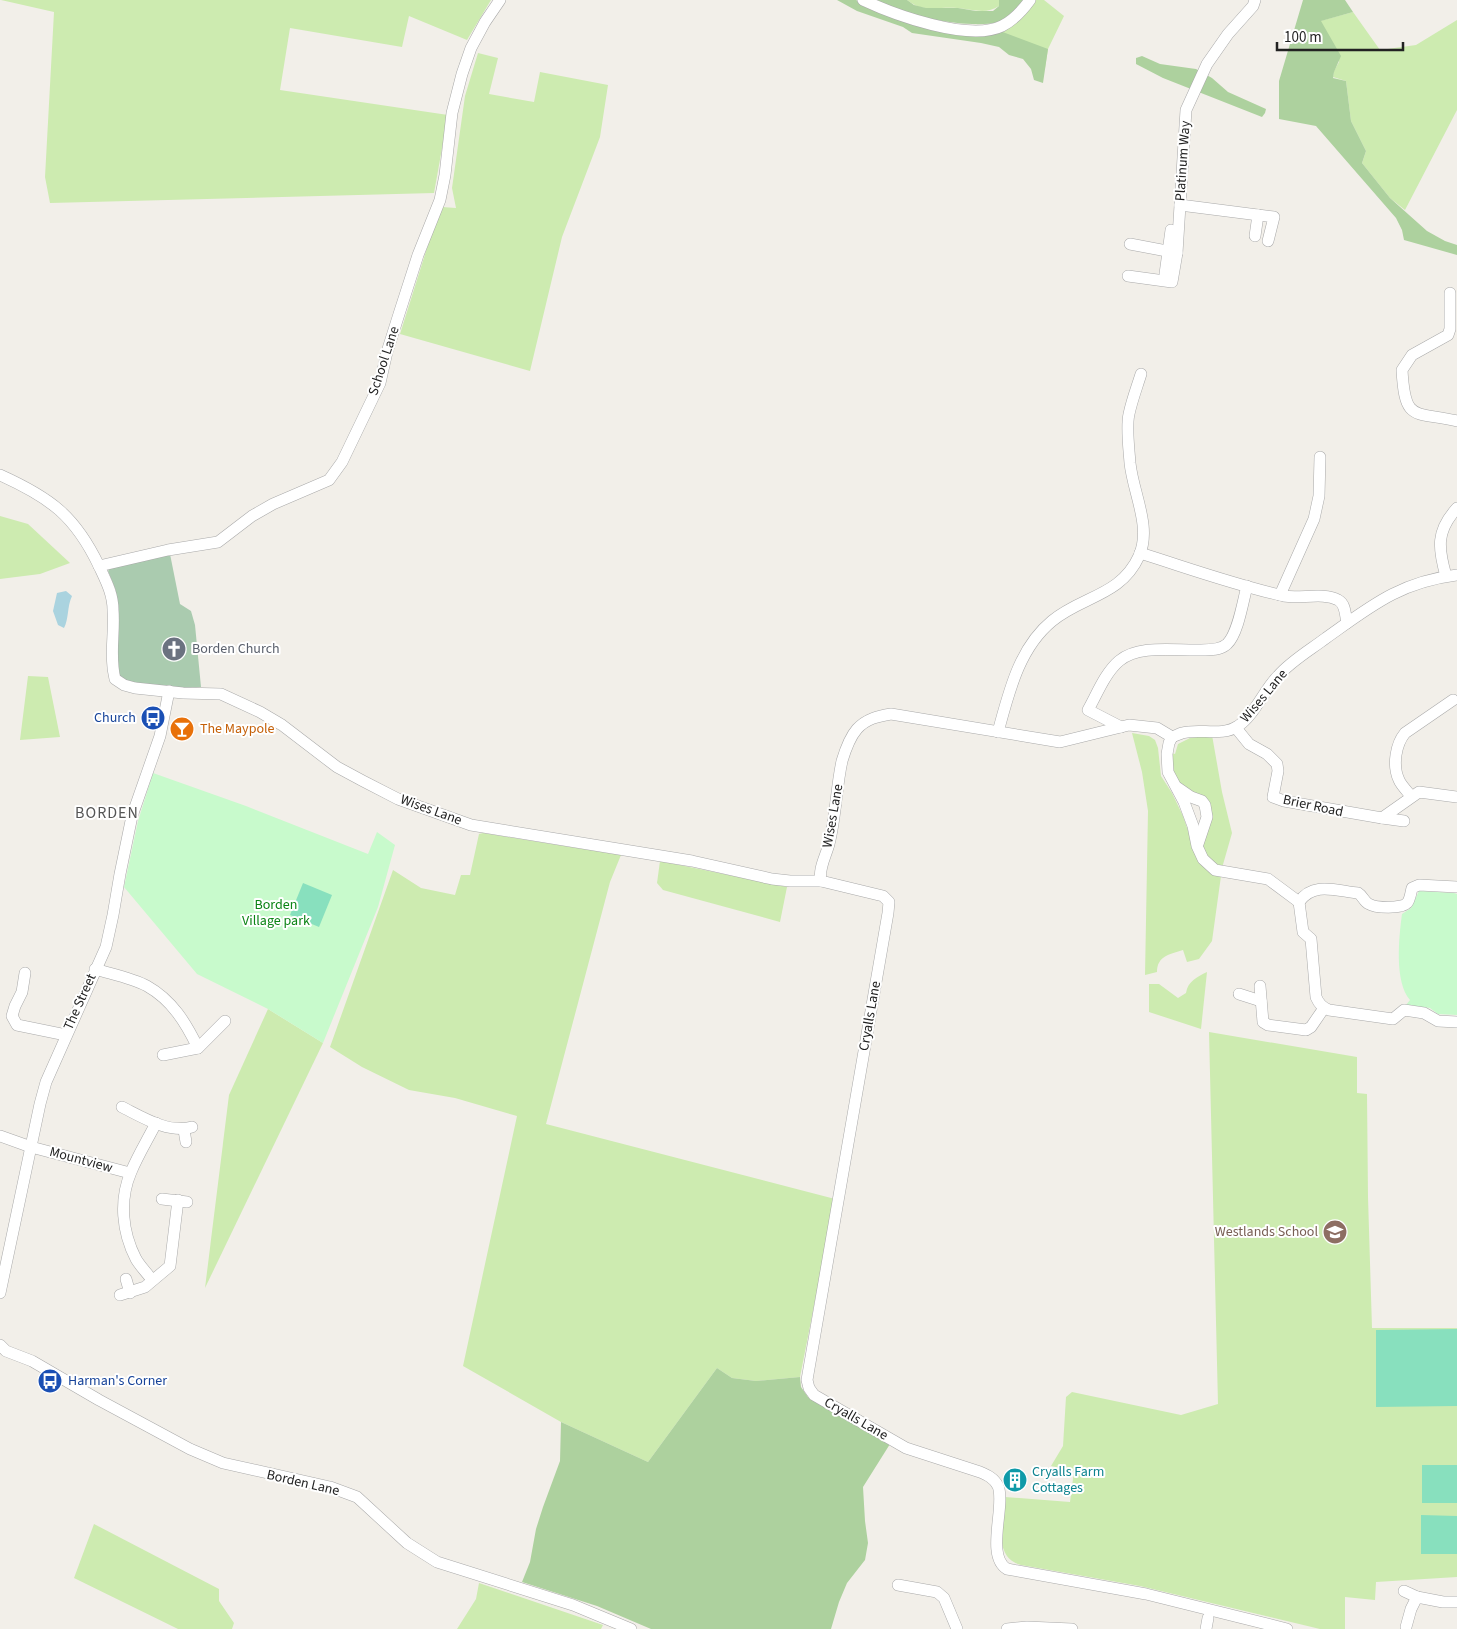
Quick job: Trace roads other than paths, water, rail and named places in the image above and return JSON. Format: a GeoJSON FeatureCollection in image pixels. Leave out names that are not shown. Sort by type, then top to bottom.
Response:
{"type":"FeatureCollection","features":[{"type":"Feature","properties":{"kind":"street","name":"School Lane"},"geometry":{"type":"LineString","coordinates":[[99,566],[168,550],[218,542],[252,516],[274,504],[329,480],[342,462],[380,384],[387,352],[399,314],[421,248],[440,200],[445,175],[452,113],[462,74],[471,48],[500,0]]}},
{"type":"Feature","properties":{"kind":"street"},"geometry":{"type":"LineString","coordinates":[[863,0],[909,19],[957,30],[979,30],[1000,27],[1013,19],[1030,0]]}},
{"type":"Feature","properties":{"kind":"street","name":"Platinum Way"},"geometry":{"type":"LineString","coordinates":[[1128,276],[1168,278],[1180,205],[1186,110],[1207,64],[1228,34],[1253,6],[1255,0]]}},
{"type":"Feature","properties":{"kind":"street"},"geometry":{"type":"LineString","coordinates":[[1180,205],[1274,217],[1268,241]]}},
{"type":"Feature","properties":{"kind":"street"},"geometry":{"type":"LineString","coordinates":[[1255,236],[1258,215]]}},
{"type":"Feature","properties":{"kind":"street"},"geometry":{"type":"LineString","coordinates":[[1130,244],[1173,252],[1171,230]]}},
{"type":"Feature","properties":{"kind":"street"},"geometry":{"type":"LineString","coordinates":[[1450,293],[1450,329],[1452,338],[1412,355],[1402,370],[1403,386],[1408,406],[1414,412],[1420,415],[1457,421]]}},
{"type":"Feature","properties":{"kind":"street"},"geometry":{"type":"LineString","coordinates":[[998,732],[1008,694],[1019,666],[1028,648],[1042,630],[1070,609],[1118,585],[1128,575],[1140,554],[1143,537],[1141,511],[1130,465],[1128,415],[1141,374]]}},
{"type":"Feature","properties":{"kind":"street"},"geometry":{"type":"LineString","coordinates":[[1280,595],[1314,520],[1319,496],[1320,456]]}},
{"type":"Feature","properties":{"kind":"street"},"geometry":{"type":"LineString","coordinates":[[0,475],[49,501],[69,518],[85,539],[99,566]]}},
{"type":"Feature","properties":{"kind":"street"},"geometry":{"type":"LineString","coordinates":[[1451,576],[1439,553],[1439,542],[1447,521],[1457,508]]}},
{"type":"Feature","properties":{"kind":"street"},"geometry":{"type":"LineString","coordinates":[[1140,554],[1287,597],[1332,598],[1340,600],[1344,605],[1347,623]]}},
{"type":"Feature","properties":{"kind":"street","name":"Wises Lane"},"geometry":{"type":"LineString","coordinates":[[99,566],[110,589],[114,610],[112,668],[114,679],[124,685],[169,692],[221,694],[260,712],[282,725],[337,766],[363,781],[398,799],[471,825],[692,861],[772,879],[790,881],[821,881],[819,874],[834,824],[842,760],[857,730],[874,717],[891,714],[1060,742],[1129,725],[1157,728],[1172,737],[1182,733],[1226,731],[1236,728],[1248,718],[1279,674],[1347,623],[1389,595],[1404,588],[1451,576]]}},
{"type":"Feature","properties":{"kind":"street"},"geometry":{"type":"LineString","coordinates":[[1121,727],[1088,710],[1104,681],[1119,661],[1132,653],[1146,650],[1212,650],[1226,646],[1233,636],[1238,623],[1247,586]]}},
{"type":"Feature","properties":{"kind":"street","name":"The Street"},"geometry":{"type":"LineString","coordinates":[[0,1293],[2,1266],[46,1082],[106,947],[132,816],[160,736],[169,692]]}},
{"type":"Feature","properties":{"kind":"street"},"geometry":{"type":"LineString","coordinates":[[164,713],[183,693]]}},
{"type":"Feature","properties":{"kind":"street"},"geometry":{"type":"LineString","coordinates":[[1411,796],[1398,779],[1396,759],[1399,740],[1405,733],[1453,700]]}},
{"type":"Feature","properties":{"kind":"street","name":"Brier Road"},"geometry":{"type":"LineString","coordinates":[[1236,728],[1249,744],[1272,758],[1277,764],[1278,771],[1273,797],[1284,801],[1404,821]]}},
{"type":"Feature","properties":{"kind":"street"},"geometry":{"type":"LineString","coordinates":[[1172,737],[1169,743],[1168,772],[1182,796],[1193,826],[1197,846],[1203,859],[1215,870],[1268,879],[1299,902]]}},
{"type":"Feature","properties":{"kind":"street"},"geometry":{"type":"LineString","coordinates":[[1176,786],[1206,805],[1207,817],[1197,846]]}},
{"type":"Feature","properties":{"kind":"street"},"geometry":{"type":"LineString","coordinates":[[1382,818],[1418,792],[1457,797]]}},
{"type":"Feature","properties":{"kind":"street","name":"Cryalls Lane"},"geometry":{"type":"LineString","coordinates":[[821,881],[883,896],[889,902],[807,1380],[809,1388],[814,1395],[906,1448],[991,1477],[1000,1493],[997,1523],[998,1554],[1000,1564],[1007,1569],[1146,1594],[1287,1629]]}},
{"type":"Feature","properties":{"kind":"street"},"geometry":{"type":"LineString","coordinates":[[1457,886],[1419,884],[1412,888],[1407,903],[1400,907],[1371,906],[1364,901],[1361,895],[1322,888],[1312,890],[1303,896],[1299,902],[1303,932],[1310,939],[1316,997],[1318,1003],[1324,1008],[1392,1019],[1404,1010],[1424,1012],[1438,1021],[1457,1022]]}},
{"type":"Feature","properties":{"kind":"street"},"geometry":{"type":"LineString","coordinates":[[95,969],[146,985],[162,996],[179,1012],[198,1048]]}},
{"type":"Feature","properties":{"kind":"street"},"geometry":{"type":"LineString","coordinates":[[25,973],[22,992],[12,1016],[17,1024],[66,1035]]}},
{"type":"Feature","properties":{"kind":"street"},"geometry":{"type":"LineString","coordinates":[[1260,986],[1263,1022],[1268,1025],[1306,1030],[1311,1027],[1324,1008]]}},
{"type":"Feature","properties":{"kind":"street"},"geometry":{"type":"LineString","coordinates":[[1239,994],[1261,1001]]}},
{"type":"Feature","properties":{"kind":"street"},"geometry":{"type":"LineString","coordinates":[[163,1054],[198,1048],[225,1021]]}},
{"type":"Feature","properties":{"kind":"street"},"geometry":{"type":"LineString","coordinates":[[121,1108],[156,1123],[188,1129],[186,1142]]}},
{"type":"Feature","properties":{"kind":"street","name":"Mountview"},"geometry":{"type":"LineString","coordinates":[[152,1280],[136,1260],[128,1242],[124,1226],[123,1205],[130,1173],[156,1123]]}},
{"type":"Feature","properties":{"kind":"street","name":"Mountview"},"geometry":{"type":"LineString","coordinates":[[0,1136],[31,1147],[130,1173]]}},
{"type":"Feature","properties":{"kind":"street"},"geometry":{"type":"LineString","coordinates":[[126,1279],[125,1294],[146,1287],[170,1266],[182,1201],[162,1199]]}},
{"type":"Feature","properties":{"kind":"street","name":"Borden Lane"},"geometry":{"type":"LineString","coordinates":[[0,1345],[6,1351],[32,1361],[190,1449],[223,1463],[330,1487],[357,1497],[407,1543],[437,1562],[573,1605],[629,1629]]}},
{"type":"Feature","properties":{"kind":"street"},"geometry":{"type":"LineString","coordinates":[[898,1585],[937,1592],[944,1598],[957,1629]]}},
{"type":"Feature","properties":{"kind":"street"},"geometry":{"type":"LineString","coordinates":[[1404,1591],[1418,1597],[1443,1602],[1457,1602]]}},
{"type":"Feature","properties":{"kind":"street"},"geometry":{"type":"LineString","coordinates":[[1406,1627],[1418,1597]]}},
{"type":"Feature","properties":{"kind":"street"},"geometry":{"type":"LineString","coordinates":[[1195,1612],[1207,1624],[1222,1618]]}},
{"type":"Feature","properties":{"kind":"street"},"geometry":{"type":"LineString","coordinates":[[1007,1629],[1027,1627],[1072,1629]]}},
{"type":"Feature","properties":{"kind":"water"},"geometry":{"type":"Polygon","coordinates":[[[66,591],[72,596],[64,628],[58,625],[53,611],[57,593],[66,591]]]}},
{"type":"Feature","properties":{"kind":"place","name":"Borden Church"},"geometry":{"type":"Point","coordinates":[174,649]}},
{"type":"Feature","properties":{"kind":"place","name":"Church"},"geometry":{"type":"Point","coordinates":[153,718]}},
{"type":"Feature","properties":{"kind":"place","name":"The Maypole"},"geometry":{"type":"Point","coordinates":[182,729]}},
{"type":"Feature","properties":{"kind":"place","name":"Westlands School"},"geometry":{"type":"Point","coordinates":[1335,1232]}},
{"type":"Feature","properties":{"kind":"place","name":"Harman's Corner"},"geometry":{"type":"Point","coordinates":[50,1381]}},
{"type":"Feature","properties":{"kind":"place","name":"Cryalls Farm Cottages"},"geometry":{"type":"Point","coordinates":[1015,1480]}},
{"type":"Feature","properties":{"kind":"district","name":"BORDEN"},"geometry":{"type":"Point","coordinates":[107,813]}},
{"type":"Feature","properties":{"kind":"park label","name":"Borden Village park"},"geometry":{"type":"Point","coordinates":[276,914]}}]}
